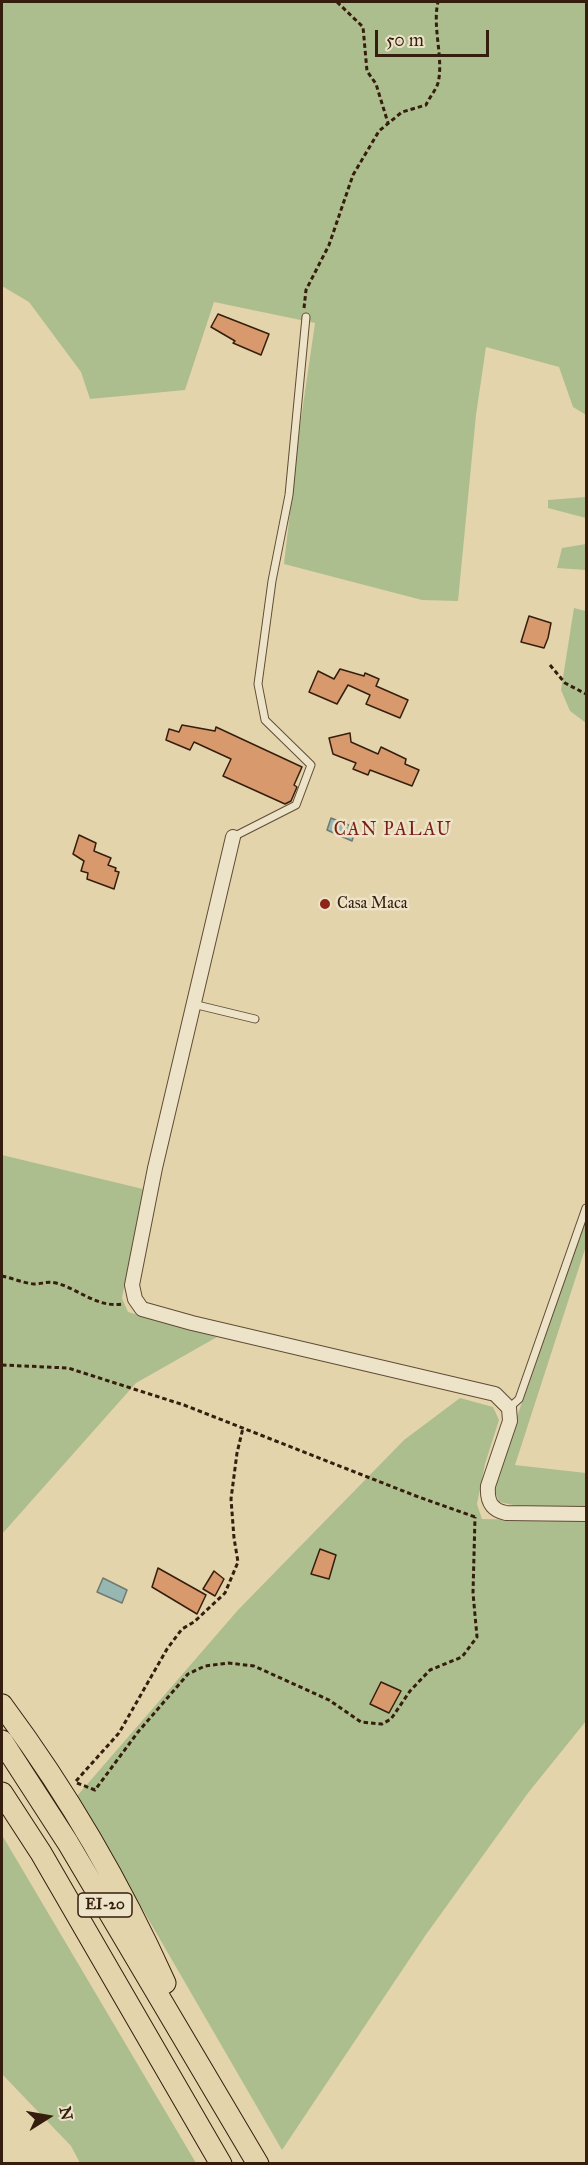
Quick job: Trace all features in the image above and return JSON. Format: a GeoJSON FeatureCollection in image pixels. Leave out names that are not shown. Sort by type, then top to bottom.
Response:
{"type":"FeatureCollection","features":[{"type":"Feature","properties":{"kind":"highway"},"geometry":{"type":"LineString","coordinates":[[2,1705],[108,1868],[147,1943],[204,2071]]}},
{"type":"Feature","properties":{"kind":"highway","name":"EI-20"},"geometry":{"type":"LineString","coordinates":[[2,1741],[68,1843],[258,2163]]}},
{"type":"Feature","properties":{"kind":"highway","name":"EI-20"},"geometry":{"type":"LineString","coordinates":[[2,1793],[41,1853],[221,2163]]}},
{"type":"Feature","properties":{"kind":"street"},"geometry":{"type":"LineString","coordinates":[[233,837],[150,1192],[132,1285],[135,1299],[142,1309],[192,1323],[495,1394],[509,1408],[510,1421],[488,1486],[487,1498],[491,1506],[498,1512],[506,1513],[586,1514]]}},
{"type":"Feature","properties":{"kind":"lane"},"geometry":{"type":"LineString","coordinates":[[233,837],[296,805],[311,765],[265,720],[258,684],[272,581],[289,495],[306,317]]}},
{"type":"Feature","properties":{"kind":"lane"},"geometry":{"type":"LineString","coordinates":[[193,1004],[255,1019]]}},
{"type":"Feature","properties":{"kind":"lane"},"geometry":{"type":"LineString","coordinates":[[509,1408],[519,1399],[586,1208]]}},
{"type":"Feature","properties":{"kind":"path"},"geometry":{"type":"LineString","coordinates":[[337,2],[363,27],[367,71],[376,84],[388,123]]}},
{"type":"Feature","properties":{"kind":"path"},"geometry":{"type":"LineString","coordinates":[[306,317],[303,304],[306,290],[329,245],[353,176],[379,131],[402,112],[426,105],[438,84],[439,45],[435,14],[438,2]]}},
{"type":"Feature","properties":{"kind":"path"},"geometry":{"type":"LineString","coordinates":[[550,664],[565,683],[586,694]]}},
{"type":"Feature","properties":{"kind":"path"},"geometry":{"type":"LineString","coordinates":[[2,1276],[35,1284],[46,1281],[60,1284],[87,1298],[114,1305],[127,1304],[135,1299]]}},
{"type":"Feature","properties":{"kind":"path"},"geometry":{"type":"LineString","coordinates":[[2,1365],[68,1368],[184,1405],[475,1517]]}},
{"type":"Feature","properties":{"kind":"path"},"geometry":{"type":"LineString","coordinates":[[243,1428],[231,1499],[238,1562],[225,1593],[195,1622],[182,1629],[167,1649],[119,1733],[76,1782],[95,1790],[138,1732],[188,1674],[205,1666],[228,1663],[254,1666],[329,1700],[361,1722],[382,1724],[391,1719],[410,1691],[430,1670],[462,1657],[477,1637],[474,1593],[475,1517]]}},
{"type":"Feature","properties":{"kind":"path"},"geometry":{"type":"LineString","coordinates":[[475,1517],[491,1506]]}},
{"type":"Feature","properties":{"kind":"green space"},"geometry":{"type":"Polygon","coordinates":[[[2,2],[586,2],[586,415],[573,407],[559,367],[486,347],[476,415],[458,601],[422,600],[284,564],[315,323],[214,302],[185,390],[90,399],[81,372],[29,302],[2,286],[2,2]]]}},
{"type":"Feature","properties":{"kind":"green space"},"geometry":{"type":"Polygon","coordinates":[[[586,497],[586,518],[548,508],[548,500],[586,497]]]}},
{"type":"Feature","properties":{"kind":"green space"},"geometry":{"type":"Polygon","coordinates":[[[586,544],[586,570],[557,568],[562,548],[586,544]]]}},
{"type":"Feature","properties":{"kind":"green space"},"geometry":{"type":"Polygon","coordinates":[[[574,608],[586,611],[586,723],[570,711],[561,690],[574,608]]]}},
{"type":"Feature","properties":{"kind":"green space"},"geometry":{"type":"Polygon","coordinates":[[[2,1155],[143,1189],[122,1298],[128,1312],[217,1337],[136,1383],[2,1534],[2,1155]]]}},
{"type":"Feature","properties":{"kind":"green space"},"geometry":{"type":"Polygon","coordinates":[[[586,1217],[586,1246],[515,1465],[586,1473],[586,1507],[518,1506],[499,1502],[495,1491],[501,1463],[586,1217]]]}},
{"type":"Feature","properties":{"kind":"green space"},"geometry":{"type":"Polygon","coordinates":[[[460,1398],[493,1407],[499,1420],[485,1464],[477,1504],[482,1519],[586,1521],[586,1721],[528,1793],[425,1936],[282,2150],[77,1796],[238,1610],[404,1440],[460,1398]]]}},
{"type":"Feature","properties":{"kind":"green space"},"geometry":{"type":"Polygon","coordinates":[[[2,1835],[196,2163],[80,2163],[71,2146],[2,2074],[2,1835]]]}},
{"type":"Feature","properties":{"kind":"water"},"geometry":{"type":"Polygon","coordinates":[[[331,818],[356,828],[352,841],[327,830],[331,818]]]}},
{"type":"Feature","properties":{"kind":"water"},"geometry":{"type":"Polygon","coordinates":[[[103,1578],[127,1590],[122,1603],[97,1592],[103,1578]]]}},
{"type":"Feature","properties":{"kind":"building"},"geometry":{"type":"Polygon","coordinates":[[[218,314],[269,334],[261,355],[233,343],[235,341],[211,327],[218,314]]]}},
{"type":"Feature","properties":{"kind":"building"},"geometry":{"type":"Polygon","coordinates":[[[529,616],[551,623],[544,648],[521,642],[529,616]]]}},
{"type":"Feature","properties":{"kind":"building"},"geometry":{"type":"Polygon","coordinates":[[[340,669],[364,676],[365,673],[379,679],[376,686],[408,700],[400,718],[366,704],[370,695],[348,685],[337,704],[309,692],[318,671],[334,679],[340,669]]]}},
{"type":"Feature","properties":{"kind":"building"},"geometry":{"type":"Polygon","coordinates":[[[182,725],[215,731],[216,727],[302,767],[294,785],[297,787],[291,801],[285,804],[223,776],[231,759],[194,742],[190,750],[166,740],[169,729],[179,732],[182,725]]]}},
{"type":"Feature","properties":{"kind":"building"},"geometry":{"type":"Polygon","coordinates":[[[350,733],[351,742],[378,754],[381,747],[406,759],[405,764],[419,770],[412,786],[370,770],[368,775],[353,769],[356,763],[333,754],[329,738],[350,733]]]}},
{"type":"Feature","properties":{"kind":"building"},"geometry":{"type":"Polygon","coordinates":[[[79,835],[96,843],[94,851],[111,858],[108,865],[119,872],[114,889],[87,879],[88,873],[81,871],[84,861],[73,854],[79,835]]]}},
{"type":"Feature","properties":{"kind":"building"},"geometry":{"type":"Polygon","coordinates":[[[320,1549],[336,1555],[329,1579],[311,1574],[320,1549]]]}},
{"type":"Feature","properties":{"kind":"building"},"geometry":{"type":"Polygon","coordinates":[[[158,1568],[206,1595],[197,1614],[152,1587],[158,1568]]]}},
{"type":"Feature","properties":{"kind":"building"},"geometry":{"type":"Polygon","coordinates":[[[214,1571],[224,1579],[215,1596],[203,1589],[214,1571]]]}},
{"type":"Feature","properties":{"kind":"building"},"geometry":{"type":"Polygon","coordinates":[[[381,1682],[401,1691],[389,1713],[370,1704],[381,1682]]]}},
{"type":"Feature","properties":{"kind":"place","name":"Casa Maca"},"geometry":{"type":"Point","coordinates":[325,904]}},
{"type":"Feature","properties":{"kind":"district","name":"CAN PALAU"},"geometry":{"type":"Point","coordinates":[393,831]}}]}
